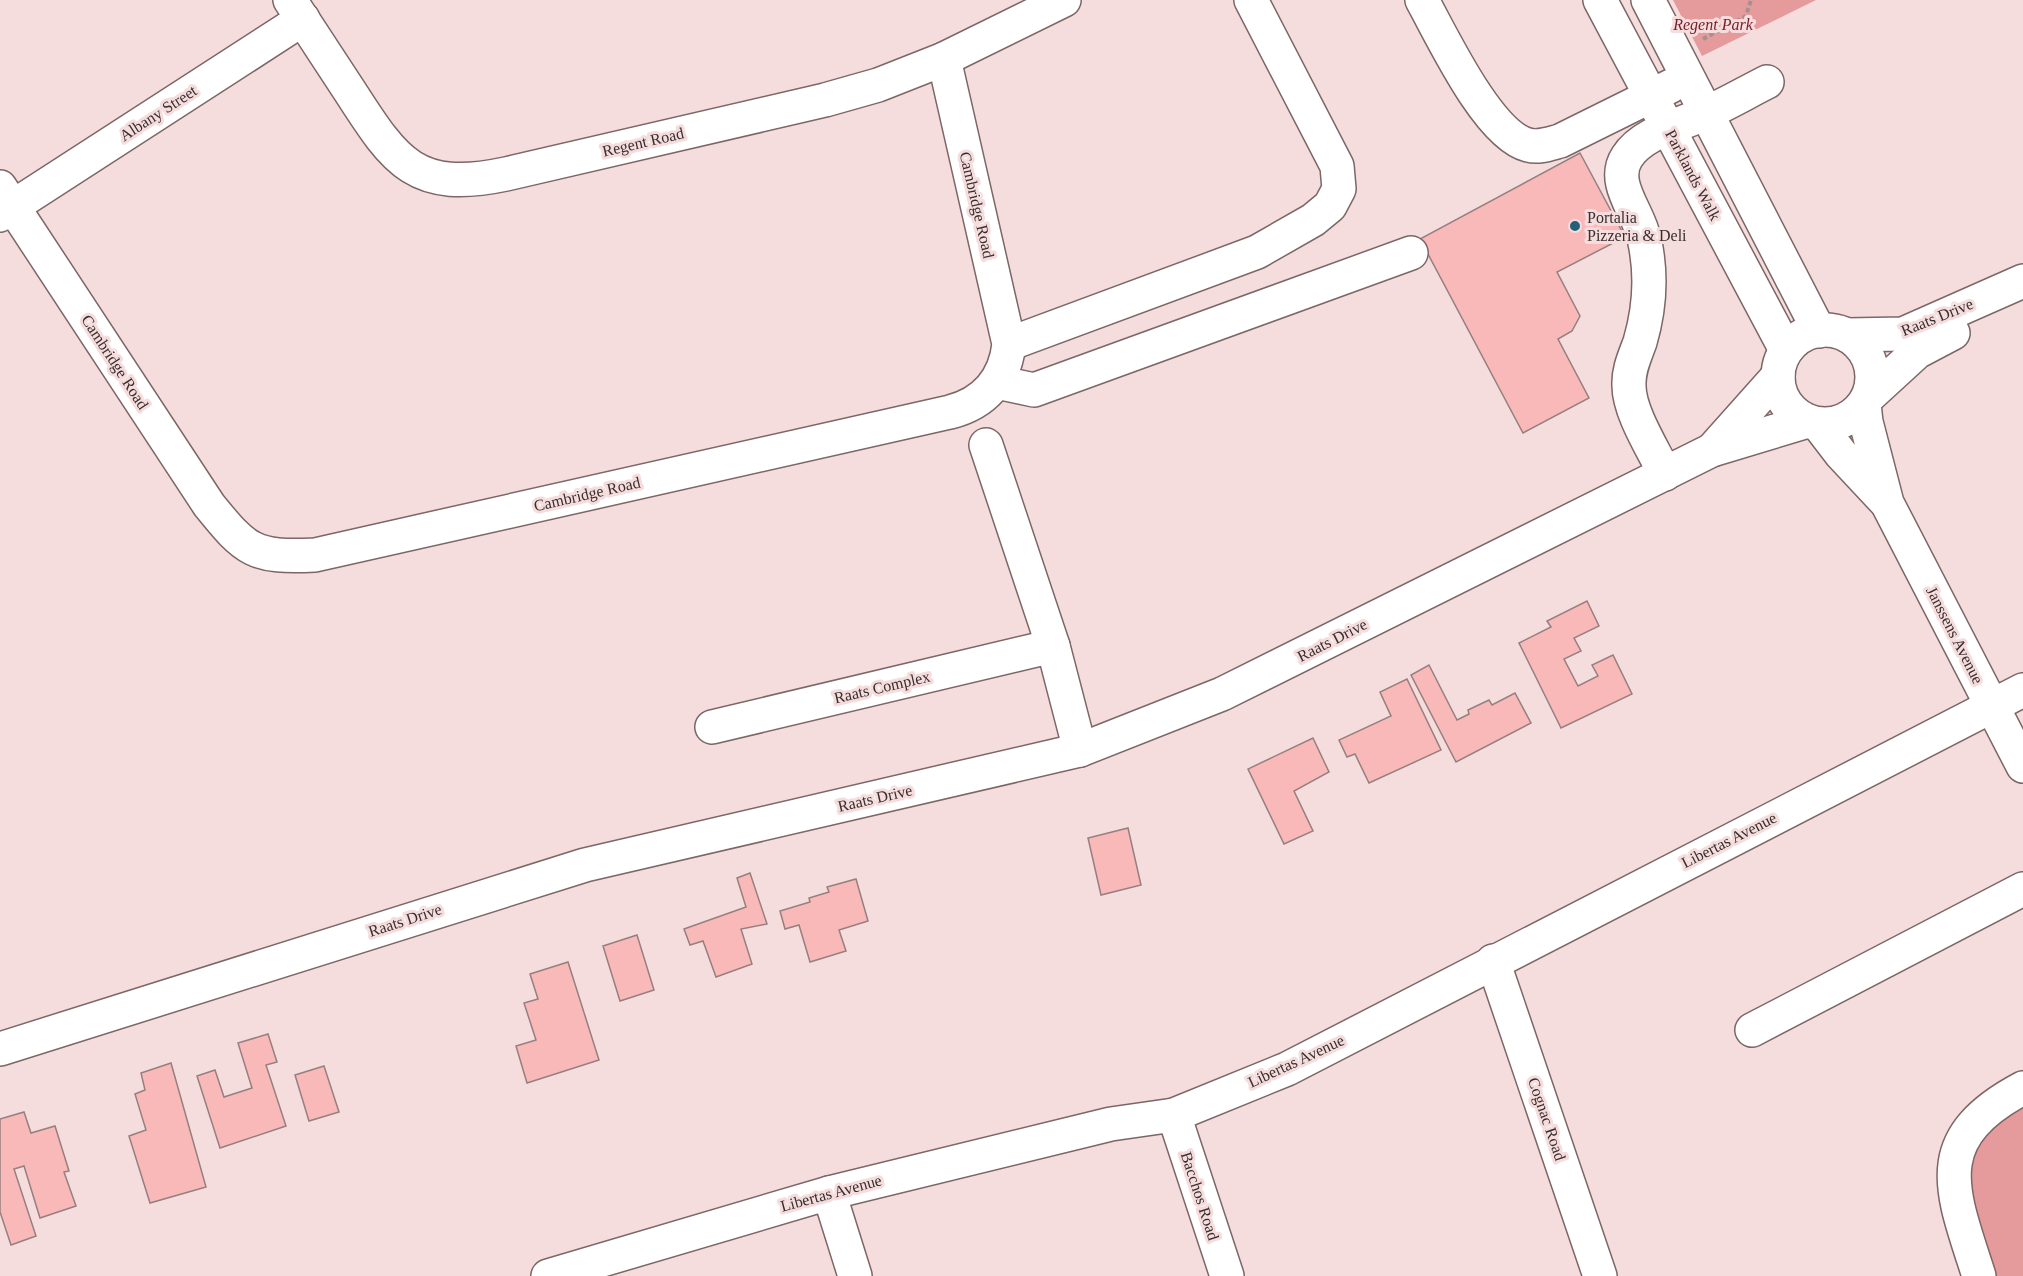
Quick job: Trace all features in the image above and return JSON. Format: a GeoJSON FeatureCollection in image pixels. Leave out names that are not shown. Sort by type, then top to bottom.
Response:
{"type":"FeatureCollection","features":[{"type":"Feature","properties":{"kind":"street","name":"Regent Road"},"geometry":{"type":"LineString","coordinates":[[297,10],[391,152],[423,174],[443,180],[464,181],[517,172],[825,100],[878,85],[944,59],[1064,0]]}},
{"type":"Feature","properties":{"kind":"street"},"geometry":{"type":"LineString","coordinates":[[1009,344],[1257,252],[1312,220],[1330,206],[1339,189],[1336,166],[1251,0]]}},
{"type":"Feature","properties":{"kind":"street"},"geometry":{"type":"LineString","coordinates":[[1422,0],[1493,119],[1512,138],[1528,145],[1544,146],[1560,141],[1689,77]]}},
{"type":"Feature","properties":{"kind":"street","name":"Parklands Walk"},"geometry":{"type":"LineString","coordinates":[[1600,0],[1669,129],[1782,363]]}},
{"type":"Feature","properties":{"kind":"street"},"geometry":{"type":"LineString","coordinates":[[1648,0],[1707,113],[1833,333],[1864,350],[1870,361],[1872,373],[1866,400],[1845,420],[1813,423],[1795,414],[1779,390],[1782,363],[1795,341],[1833,333]]}},
{"type":"Feature","properties":{"kind":"street","name":"Albany Street"},"geometry":{"type":"LineString","coordinates":[[4,203],[297,10]]}},
{"type":"Feature","properties":{"kind":"street","name":"Cambridge Road"},"geometry":{"type":"LineString","coordinates":[[4,203],[209,504],[230,531],[248,547],[278,557],[315,555],[957,410],[977,402],[997,382],[1004,370],[1009,344],[944,59]]}},
{"type":"Feature","properties":{"kind":"street"},"geometry":{"type":"LineString","coordinates":[[1665,474],[1633,406],[1629,386],[1631,366],[1648,308],[1650,281],[1644,237],[1628,198],[1622,174],[1629,154],[1646,140],[1707,113],[1767,82]]}},
{"type":"Feature","properties":{"kind":"street"},"geometry":{"type":"LineString","coordinates":[[997,382],[1034,390],[1411,253]]}},
{"type":"Feature","properties":{"kind":"street","name":"Raats Drive"},"geometry":{"type":"LineString","coordinates":[[1833,333],[1903,334],[2023,280]]}},
{"type":"Feature","properties":{"kind":"street","name":"Raats Drive"},"geometry":{"type":"LineString","coordinates":[[1866,400],[1917,352],[2023,295]]}},
{"type":"Feature","properties":{"kind":"street","name":"Raats Drive"},"geometry":{"type":"LineString","coordinates":[[1712,450],[1782,363]]}},
{"type":"Feature","properties":{"kind":"street","name":"Janssens Avenue"},"geometry":{"type":"LineString","coordinates":[[1866,400],[1866,422],[1887,503],[2023,766]]}},
{"type":"Feature","properties":{"kind":"street","name":"Raats Drive"},"geometry":{"type":"LineString","coordinates":[[0,1049],[585,865],[1080,750],[1177,714],[1222,694],[1712,450],[1813,423]]}},
{"type":"Feature","properties":{"kind":"street","name":"Janssens Avenue"},"geometry":{"type":"LineString","coordinates":[[1813,423],[1887,503]]}},
{"type":"Feature","properties":{"kind":"street"},"geometry":{"type":"LineString","coordinates":[[986,445],[1053,646],[1080,750]]}},
{"type":"Feature","properties":{"kind":"street","name":"Raats Complex"},"geometry":{"type":"LineString","coordinates":[[712,727],[1053,646]]}},
{"type":"Feature","properties":{"kind":"street","name":"Libertas Avenue"},"geometry":{"type":"LineString","coordinates":[[548,1276],[829,1193],[1111,1124],[1174,1116],[1287,1069],[2023,690]]}},
{"type":"Feature","properties":{"kind":"street"},"geometry":{"type":"LineString","coordinates":[[1752,1030],[2023,889]]}},
{"type":"Feature","properties":{"kind":"street","name":"Cognac Road"},"geometry":{"type":"LineString","coordinates":[[1493,961],[1600,1276]]}},
{"type":"Feature","properties":{"kind":"street"},"geometry":{"type":"LineString","coordinates":[[1979,1276],[1956,1206],[1954,1169],[1960,1142],[1972,1125],[1994,1103],[2023,1088]]}},
{"type":"Feature","properties":{"kind":"street","name":"Bacchos Road"},"geometry":{"type":"LineString","coordinates":[[1174,1116],[1227,1276]]}},
{"type":"Feature","properties":{"kind":"street"},"geometry":{"type":"LineString","coordinates":[[829,1193],[855,1276]]}},
{"type":"Feature","properties":{"kind":"path"},"geometry":{"type":"LineString","coordinates":[[1701,40],[1746,16],[1751,0]]}},
{"type":"Feature","properties":{"kind":"green space","name":"Regent Park"},"geometry":{"type":"Polygon","coordinates":[[[1673,0],[1816,0],[1702,56],[1673,0]]]}},
{"type":"Feature","properties":{"kind":"green space"},"geometry":{"type":"Polygon","coordinates":[[[2023,1106],[2023,1276],[1992,1276],[1970,1202],[1971,1165],[1977,1147],[1991,1126],[2023,1106]]]}},
{"type":"Feature","properties":{"kind":"building"},"geometry":{"type":"Polygon","coordinates":[[[1580,153],[1625,237],[1557,272],[1580,316],[1572,331],[1558,339],[1589,398],[1523,433],[1420,239],[1580,153]]]}},
{"type":"Feature","properties":{"kind":"building"},"geometry":{"type":"Polygon","coordinates":[[[1587,601],[1599,626],[1574,638],[1581,651],[1564,659],[1578,686],[1598,676],[1592,665],[1613,655],[1632,694],[1561,728],[1519,643],[1551,627],[1547,621],[1587,601]]]}},
{"type":"Feature","properties":{"kind":"building"},"geometry":{"type":"Polygon","coordinates":[[[1429,665],[1457,720],[1469,714],[1468,710],[1489,700],[1492,705],[1515,693],[1531,723],[1456,762],[1411,675],[1429,665]]]}},
{"type":"Feature","properties":{"kind":"building"},"geometry":{"type":"Polygon","coordinates":[[[1407,679],[1441,750],[1369,783],[1355,754],[1347,757],[1339,740],[1391,716],[1380,692],[1407,679]]]}},
{"type":"Feature","properties":{"kind":"building"},"geometry":{"type":"Polygon","coordinates":[[[1313,738],[1329,772],[1294,791],[1313,831],[1284,844],[1248,769],[1313,738]]]}},
{"type":"Feature","properties":{"kind":"building"},"geometry":{"type":"Polygon","coordinates":[[[1128,828],[1141,885],[1101,895],[1088,838],[1128,828]]]}},
{"type":"Feature","properties":{"kind":"building"},"geometry":{"type":"Polygon","coordinates":[[[750,873],[767,924],[741,929],[752,964],[716,977],[703,941],[690,945],[684,929],[746,907],[737,878],[750,873]]]}},
{"type":"Feature","properties":{"kind":"building"},"geometry":{"type":"Polygon","coordinates":[[[856,879],[868,921],[839,930],[846,951],[810,962],[799,925],[785,929],[780,911],[810,902],[809,898],[829,892],[827,887],[856,879]]]}},
{"type":"Feature","properties":{"kind":"building"},"geometry":{"type":"Polygon","coordinates":[[[637,935],[654,990],[620,1001],[603,946],[637,935]]]}},
{"type":"Feature","properties":{"kind":"building"},"geometry":{"type":"Polygon","coordinates":[[[568,962],[599,1060],[527,1083],[516,1046],[536,1040],[524,1003],[538,999],[530,974],[568,962]]]}},
{"type":"Feature","properties":{"kind":"building"},"geometry":{"type":"Polygon","coordinates":[[[268,1034],[277,1062],[266,1065],[286,1126],[220,1148],[197,1076],[215,1070],[224,1097],[252,1088],[238,1043],[268,1034]]]}},
{"type":"Feature","properties":{"kind":"building"},"geometry":{"type":"Polygon","coordinates":[[[171,1063],[206,1187],[150,1203],[129,1136],[146,1130],[135,1094],[145,1090],[141,1073],[171,1063]]]}},
{"type":"Feature","properties":{"kind":"building"},"geometry":{"type":"Polygon","coordinates":[[[324,1066],[339,1112],[309,1121],[295,1075],[324,1066]]]}},
{"type":"Feature","properties":{"kind":"building"},"geometry":{"type":"Polygon","coordinates":[[[24,1112],[31,1133],[55,1126],[69,1171],[64,1172],[76,1206],[40,1218],[24,1166],[14,1169],[36,1236],[11,1245],[0,1212],[0,1119],[24,1112]]]}},
{"type":"Feature","properties":{"kind":"place","name":"Portalia Pizzeria & Deli"},"geometry":{"type":"Point","coordinates":[1575,226]}}]}
